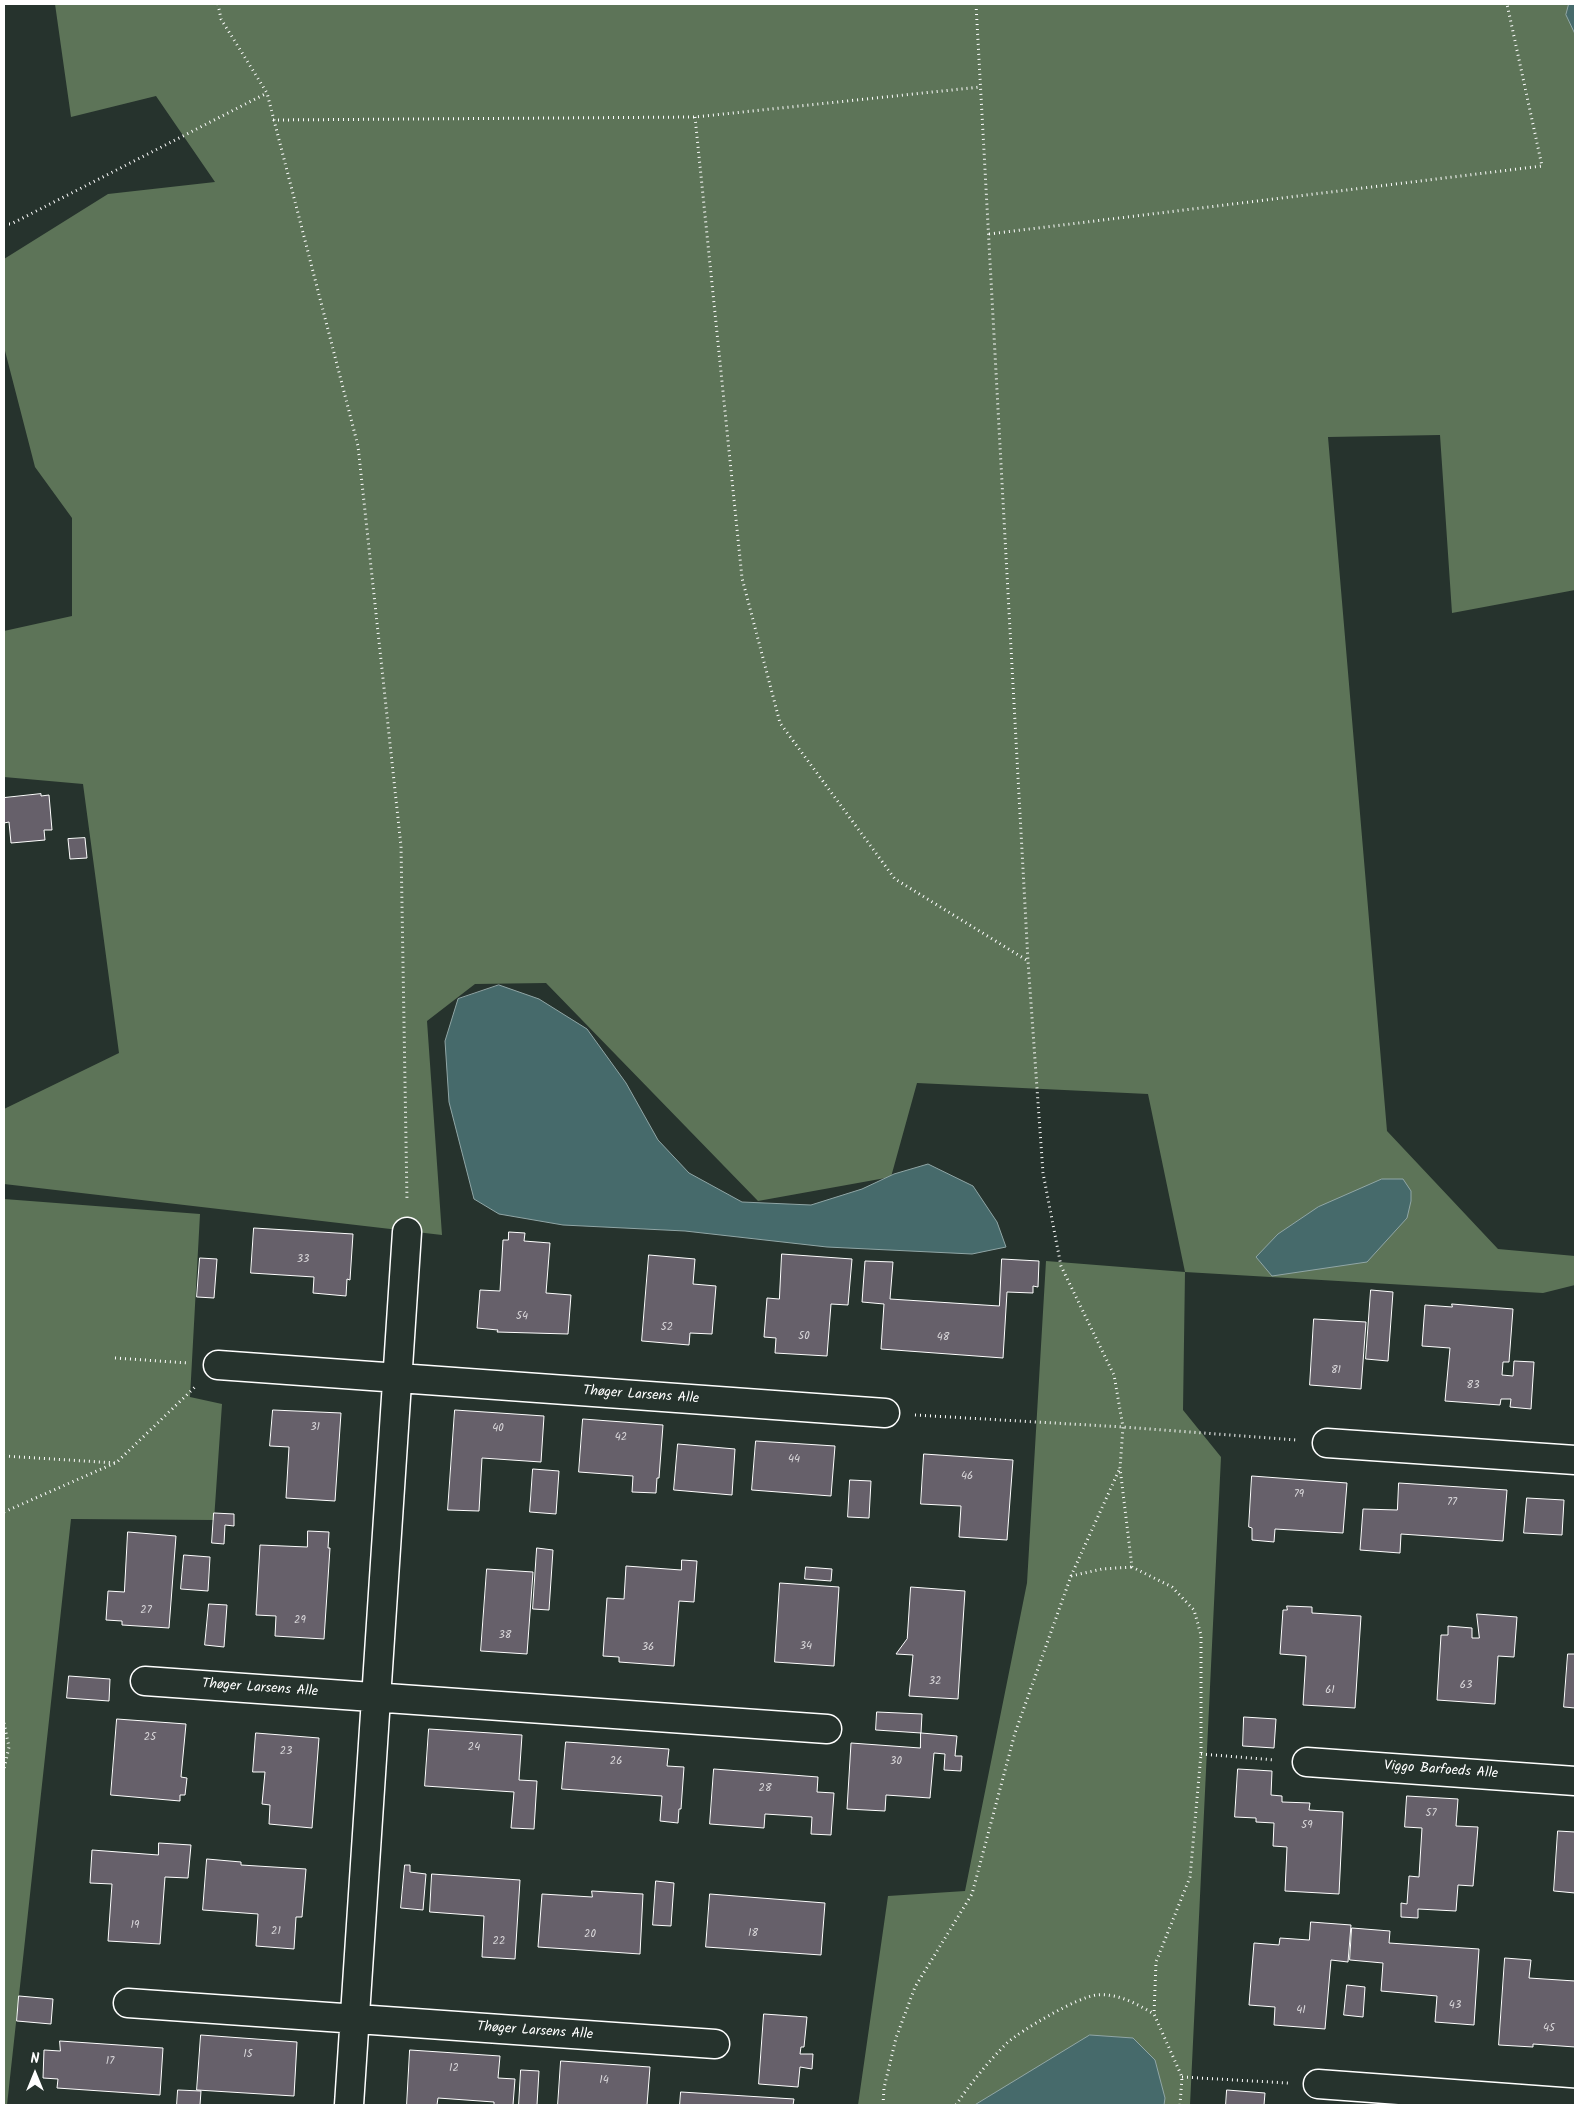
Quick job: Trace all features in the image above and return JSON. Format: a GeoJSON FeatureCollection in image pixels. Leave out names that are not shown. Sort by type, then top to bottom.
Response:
{"type":"FeatureCollection","features":[{"type":"Feature","properties":{"kind":"street"},"geometry":{"type":"LineString","coordinates":[[349,2105],[407,1232]]}},
{"type":"Feature","properties":{"kind":"street","name":"Thøger Larsens Alle"},"geometry":{"type":"LineString","coordinates":[[218,1365],[884,1413]]}},
{"type":"Feature","properties":{"kind":"street"},"geometry":{"type":"LineString","coordinates":[[1327,1442],[1575,1460]]}},
{"type":"Feature","properties":{"kind":"street","name":"Thøger Larsens Alle"},"geometry":{"type":"LineString","coordinates":[[145,1681],[828,1729]]}},
{"type":"Feature","properties":{"kind":"street","name":"Viggo Barfoeds Alle"},"geometry":{"type":"LineString","coordinates":[[1307,1762],[1575,1781]]}},
{"type":"Feature","properties":{"kind":"street","name":"Thøger Larsens Alle"},"geometry":{"type":"LineString","coordinates":[[128,2004],[715,2044]]}},
{"type":"Feature","properties":{"kind":"street"},"geometry":{"type":"LineString","coordinates":[[1318,2084],[1575,2103]]}},
{"type":"Feature","properties":{"kind":"path"},"geometry":{"type":"LineString","coordinates":[[218,4],[221,19],[266,93],[358,446],[401,846],[407,1232]]}},
{"type":"Feature","properties":{"kind":"path"},"geometry":{"type":"LineString","coordinates":[[976,4],[1028,961],[1043,1172],[1061,1266],[1114,1375],[1123,1427],[1120,1468],[1132,1567]]}},
{"type":"Feature","properties":{"kind":"path"},"geometry":{"type":"LineString","coordinates":[[988,234],[1542,166],[1507,4]]}},
{"type":"Feature","properties":{"kind":"path"},"geometry":{"type":"LineString","coordinates":[[273,120],[695,116],[980,87]]}},
{"type":"Feature","properties":{"kind":"path"},"geometry":{"type":"LineString","coordinates":[[4,224],[11,224],[266,93]]}},
{"type":"Feature","properties":{"kind":"path"},"geometry":{"type":"LineString","coordinates":[[695,116],[742,578],[780,723],[895,879],[1028,961]]}},
{"type":"Feature","properties":{"kind":"path"},"geometry":{"type":"LineString","coordinates":[[115,1358],[218,1365]]}},
{"type":"Feature","properties":{"kind":"path"},"geometry":{"type":"LineString","coordinates":[[4,1512],[116,1463],[218,1365]]}},
{"type":"Feature","properties":{"kind":"path"},"geometry":{"type":"LineString","coordinates":[[884,1413],[1123,1427],[1327,1442]]}},
{"type":"Feature","properties":{"kind":"path"},"geometry":{"type":"LineString","coordinates":[[4,1456],[116,1463]]}},
{"type":"Feature","properties":{"kind":"path"},"geometry":{"type":"LineString","coordinates":[[883,2105],[884,2088],[896,2038],[915,1987],[972,1894],[1014,1733],[1071,1576],[1120,1468]]}},
{"type":"Feature","properties":{"kind":"path"},"geometry":{"type":"LineString","coordinates":[[1071,1576],[1102,1569],[1132,1567],[1172,1587],[1194,1610],[1201,1635],[1201,1754],[1190,1876],[1156,1962],[1154,2014],[1182,2077],[1180,2105]]}},
{"type":"Feature","properties":{"kind":"path"},"geometry":{"type":"LineString","coordinates":[[4,1723],[8,1747],[4,1769]]}},
{"type":"Feature","properties":{"kind":"path"},"geometry":{"type":"LineString","coordinates":[[1201,1754],[1307,1762]]}},
{"type":"Feature","properties":{"kind":"path"},"geometry":{"type":"LineString","coordinates":[[956,2105],[1008,2042],[1073,2002],[1098,1994],[1129,1999],[1154,2014]]}},
{"type":"Feature","properties":{"kind":"path"},"geometry":{"type":"LineString","coordinates":[[1182,2077],[1318,2084]]}},
{"type":"Feature","properties":{"kind":"green space"},"geometry":{"type":"Polygon","coordinates":[[[55,4],[1575,4],[1575,590],[1452,613],[1440,435],[1328,437],[1387,1131],[1498,1249],[1575,1256],[1575,1285],[1543,1293],[1185,1272],[1148,1094],[917,1083],[891,1177],[758,1201],[546,983],[475,984],[427,1021],[442,1235],[4,1184],[4,1109],[119,1053],[83,784],[4,777],[4,631],[72,616],[72,518],[35,467],[4,347],[4,259],[108,194],[215,182],[156,96],[71,117],[55,4]]]}},
{"type":"Feature","properties":{"kind":"green space"},"geometry":{"type":"Polygon","coordinates":[[[4,1199],[200,1214],[190,1397],[222,1404],[214,1520],[71,1519],[7,2105],[4,2105],[4,1199]]]}},
{"type":"Feature","properties":{"kind":"green space"},"geometry":{"type":"Polygon","coordinates":[[[1046,1261],[1185,1272],[1183,1410],[1221,1457],[1190,2105],[858,2105],[888,1896],[965,1891],[1027,1583],[1046,1261]]]}},
{"type":"Feature","properties":{"kind":"water"},"geometry":{"type":"Polygon","coordinates":[[[1569,4],[1575,4],[1575,34],[1566,15],[1569,4]]]}},
{"type":"Feature","properties":{"kind":"water"},"geometry":{"type":"Polygon","coordinates":[[[499,985],[539,999],[587,1029],[626,1083],[658,1140],[689,1173],[742,1202],[811,1205],[862,1189],[894,1174],[928,1164],[973,1186],[997,1222],[1006,1247],[972,1254],[827,1247],[685,1231],[563,1225],[499,1214],[474,1199],[449,1102],[445,1041],[458,999],[499,985]]]}},
{"type":"Feature","properties":{"kind":"water"},"geometry":{"type":"Polygon","coordinates":[[[1382,1179],[1403,1179],[1411,1191],[1411,1201],[1407,1218],[1367,1262],[1272,1276],[1256,1257],[1278,1234],[1318,1207],[1382,1179]]]}},
{"type":"Feature","properties":{"kind":"water"},"geometry":{"type":"Polygon","coordinates":[[[1090,2035],[1133,2038],[1155,2060],[1165,2098],[1164,2105],[975,2105],[1090,2035]]]}},
{"type":"Feature","properties":{"kind":"building"},"geometry":{"type":"Polygon","coordinates":[[[41,794],[41,796],[49,795],[52,830],[44,830],[45,840],[11,843],[9,822],[4,823],[4,798],[41,794]]]}},
{"type":"Feature","properties":{"kind":"building"},"geometry":{"type":"Polygon","coordinates":[[[85,838],[87,858],[70,859],[68,839],[85,838]]]}},
{"type":"Feature","properties":{"kind":"building"},"geometry":{"type":"Polygon","coordinates":[[[254,1228],[353,1234],[350,1280],[347,1279],[346,1296],[313,1293],[314,1277],[251,1273],[254,1228]]]}},
{"type":"Feature","properties":{"kind":"building"},"geometry":{"type":"Polygon","coordinates":[[[509,1232],[525,1233],[524,1241],[550,1243],[546,1293],[571,1295],[568,1334],[497,1332],[498,1330],[477,1328],[480,1290],[500,1291],[503,1240],[508,1240],[509,1232]]]}},
{"type":"Feature","properties":{"kind":"building"},"geometry":{"type":"Polygon","coordinates":[[[782,1254],[852,1259],[848,1305],[831,1304],[827,1356],[775,1353],[776,1338],[764,1337],[767,1298],[779,1299],[782,1254]]]}},
{"type":"Feature","properties":{"kind":"building"},"geometry":{"type":"Polygon","coordinates":[[[649,1255],[695,1259],[693,1284],[716,1286],[712,1334],[690,1333],[689,1345],[642,1341],[649,1255]]]}},
{"type":"Feature","properties":{"kind":"building"},"geometry":{"type":"Polygon","coordinates":[[[200,1258],[217,1259],[214,1298],[197,1297],[200,1258]]]}},
{"type":"Feature","properties":{"kind":"building"},"geometry":{"type":"Polygon","coordinates":[[[1002,1259],[1039,1261],[1038,1287],[1033,1286],[1033,1293],[1007,1292],[1003,1358],[881,1349],[884,1304],[862,1302],[865,1261],[893,1262],[890,1299],[999,1306],[1002,1259]]]}},
{"type":"Feature","properties":{"kind":"building"},"geometry":{"type":"Polygon","coordinates":[[[1371,1290],[1393,1292],[1388,1361],[1366,1359],[1371,1290]]]}},
{"type":"Feature","properties":{"kind":"building"},"geometry":{"type":"Polygon","coordinates":[[[1452,1304],[1513,1309],[1509,1362],[1503,1362],[1502,1375],[1513,1376],[1514,1361],[1534,1362],[1531,1409],[1510,1407],[1511,1399],[1501,1399],[1500,1405],[1445,1401],[1450,1348],[1422,1346],[1425,1305],[1452,1307],[1452,1304]]]}},
{"type":"Feature","properties":{"kind":"building"},"geometry":{"type":"Polygon","coordinates":[[[1314,1319],[1366,1322],[1361,1389],[1310,1385],[1314,1319]]]}},
{"type":"Feature","properties":{"kind":"building"},"geometry":{"type":"Polygon","coordinates":[[[273,1410],[341,1413],[335,1501],[286,1498],[289,1447],[270,1446],[273,1410]]]}},
{"type":"Feature","properties":{"kind":"building"},"geometry":{"type":"Polygon","coordinates":[[[455,1410],[544,1416],[541,1462],[482,1458],[479,1511],[448,1510],[455,1410]]]}},
{"type":"Feature","properties":{"kind":"building"},"geometry":{"type":"Polygon","coordinates":[[[583,1419],[663,1425],[656,1493],[632,1492],[633,1476],[579,1472],[583,1419]]]}},
{"type":"Feature","properties":{"kind":"building"},"geometry":{"type":"Polygon","coordinates":[[[756,1441],[835,1446],[831,1496],[752,1490],[756,1441]]]}},
{"type":"Feature","properties":{"kind":"building"},"geometry":{"type":"Polygon","coordinates":[[[678,1444],[735,1449],[732,1495],[674,1490],[678,1444]]]}},
{"type":"Feature","properties":{"kind":"building"},"geometry":{"type":"Polygon","coordinates":[[[924,1454],[1013,1460],[1007,1540],[959,1537],[961,1506],[921,1504],[924,1454]]]}},
{"type":"Feature","properties":{"kind":"building"},"geometry":{"type":"Polygon","coordinates":[[[533,1469],[559,1471],[556,1514],[530,1512],[533,1469]]]}},
{"type":"Feature","properties":{"kind":"building"},"geometry":{"type":"Polygon","coordinates":[[[1252,1476],[1347,1483],[1343,1533],[1275,1529],[1274,1542],[1252,1540],[1252,1528],[1249,1527],[1252,1476]]]}},
{"type":"Feature","properties":{"kind":"building"},"geometry":{"type":"Polygon","coordinates":[[[850,1480],[871,1481],[869,1518],[848,1517],[850,1480]]]}},
{"type":"Feature","properties":{"kind":"building"},"geometry":{"type":"Polygon","coordinates":[[[1399,1483],[1507,1490],[1503,1541],[1401,1534],[1400,1553],[1360,1550],[1363,1509],[1397,1510],[1399,1483]]]}},
{"type":"Feature","properties":{"kind":"building"},"geometry":{"type":"Polygon","coordinates":[[[1527,1498],[1564,1500],[1562,1535],[1524,1533],[1527,1498]]]}},
{"type":"Feature","properties":{"kind":"building"},"geometry":{"type":"Polygon","coordinates":[[[214,1513],[234,1514],[234,1526],[225,1525],[224,1544],[212,1543],[214,1513]]]}},
{"type":"Feature","properties":{"kind":"building"},"geometry":{"type":"Polygon","coordinates":[[[308,1531],[329,1532],[328,1548],[330,1548],[324,1639],[275,1636],[276,1616],[256,1615],[260,1545],[307,1547],[308,1531]]]}},
{"type":"Feature","properties":{"kind":"building"},"geometry":{"type":"Polygon","coordinates":[[[128,1532],[176,1536],[169,1628],[122,1625],[122,1621],[106,1620],[108,1591],[124,1592],[128,1532]]]}},
{"type":"Feature","properties":{"kind":"building"},"geometry":{"type":"Polygon","coordinates":[[[537,1548],[553,1550],[549,1610],[533,1609],[537,1548]]]}},
{"type":"Feature","properties":{"kind":"building"},"geometry":{"type":"Polygon","coordinates":[[[184,1555],[210,1557],[208,1591],[181,1589],[184,1555]]]}},
{"type":"Feature","properties":{"kind":"building"},"geometry":{"type":"Polygon","coordinates":[[[682,1560],[697,1561],[694,1602],[679,1601],[674,1666],[619,1662],[619,1657],[603,1656],[607,1598],[624,1599],[626,1566],[681,1570],[682,1560]]]}},
{"type":"Feature","properties":{"kind":"building"},"geometry":{"type":"Polygon","coordinates":[[[806,1567],[832,1569],[831,1581],[805,1579],[806,1567]]]}},
{"type":"Feature","properties":{"kind":"building"},"geometry":{"type":"Polygon","coordinates":[[[487,1569],[533,1572],[527,1654],[481,1651],[487,1569]]]}},
{"type":"Feature","properties":{"kind":"building"},"geometry":{"type":"Polygon","coordinates":[[[780,1583],[839,1587],[834,1666],[775,1662],[780,1583]]]}},
{"type":"Feature","properties":{"kind":"building"},"geometry":{"type":"Polygon","coordinates":[[[911,1587],[965,1591],[958,1699],[909,1696],[913,1655],[896,1654],[907,1639],[911,1587]]]}},
{"type":"Feature","properties":{"kind":"building"},"geometry":{"type":"Polygon","coordinates":[[[209,1604],[227,1605],[224,1647],[205,1645],[209,1604]]]}},
{"type":"Feature","properties":{"kind":"building"},"geometry":{"type":"Polygon","coordinates":[[[1287,1606],[1312,1607],[1312,1613],[1361,1616],[1355,1708],[1303,1705],[1306,1656],[1280,1654],[1283,1610],[1287,1610],[1287,1606]]]}},
{"type":"Feature","properties":{"kind":"building"},"geometry":{"type":"Polygon","coordinates":[[[1477,1614],[1517,1617],[1514,1657],[1498,1656],[1495,1704],[1437,1700],[1441,1635],[1448,1635],[1448,1626],[1472,1628],[1472,1638],[1479,1638],[1477,1614]]]}},
{"type":"Feature","properties":{"kind":"building"},"geometry":{"type":"Polygon","coordinates":[[[1568,1654],[1575,1654],[1575,1708],[1564,1707],[1568,1654]]]}},
{"type":"Feature","properties":{"kind":"building"},"geometry":{"type":"Polygon","coordinates":[[[69,1676],[110,1679],[109,1701],[67,1698],[69,1676]]]}},
{"type":"Feature","properties":{"kind":"building"},"geometry":{"type":"Polygon","coordinates":[[[877,1712],[922,1714],[921,1733],[876,1730],[877,1712]]]}},
{"type":"Feature","properties":{"kind":"building"},"geometry":{"type":"Polygon","coordinates":[[[1244,1717],[1276,1719],[1274,1748],[1243,1746],[1244,1717]]]}},
{"type":"Feature","properties":{"kind":"building"},"geometry":{"type":"Polygon","coordinates":[[[117,1719],[186,1724],[181,1777],[187,1778],[185,1795],[180,1795],[180,1801],[111,1795],[117,1719]]]}},
{"type":"Feature","properties":{"kind":"building"},"geometry":{"type":"Polygon","coordinates":[[[429,1729],[522,1735],[519,1780],[537,1781],[534,1829],[511,1828],[514,1792],[425,1786],[429,1729]]]}},
{"type":"Feature","properties":{"kind":"building"},"geometry":{"type":"Polygon","coordinates":[[[256,1733],[319,1738],[312,1828],[269,1824],[270,1805],[262,1804],[265,1772],[253,1772],[256,1733]]]}},
{"type":"Feature","properties":{"kind":"building"},"geometry":{"type":"Polygon","coordinates":[[[921,1733],[957,1736],[955,1756],[962,1756],[961,1771],[944,1770],[945,1754],[934,1753],[930,1798],[886,1795],[885,1811],[847,1809],[851,1743],[920,1748],[921,1733]]]}},
{"type":"Feature","properties":{"kind":"building"},"geometry":{"type":"Polygon","coordinates":[[[566,1742],[669,1749],[667,1766],[684,1767],[678,1823],[660,1821],[662,1796],[562,1789],[566,1742]]]}},
{"type":"Feature","properties":{"kind":"building"},"geometry":{"type":"Polygon","coordinates":[[[714,1769],[818,1777],[817,1792],[834,1793],[831,1835],[811,1834],[812,1817],[765,1814],[764,1828],[710,1824],[714,1769]]]}},
{"type":"Feature","properties":{"kind":"building"},"geometry":{"type":"Polygon","coordinates":[[[1238,1769],[1272,1771],[1271,1795],[1282,1796],[1282,1802],[1310,1803],[1309,1810],[1343,1812],[1339,1894],[1285,1891],[1287,1847],[1273,1846],[1274,1823],[1256,1822],[1256,1818],[1235,1817],[1238,1769]]]}},
{"type":"Feature","properties":{"kind":"building"},"geometry":{"type":"Polygon","coordinates":[[[1407,1796],[1458,1799],[1456,1826],[1478,1827],[1473,1886],[1458,1885],[1456,1911],[1418,1909],[1418,1918],[1401,1917],[1401,1903],[1407,1904],[1409,1876],[1419,1877],[1422,1828],[1405,1827],[1407,1796]]]}},
{"type":"Feature","properties":{"kind":"building"},"geometry":{"type":"Polygon","coordinates":[[[1558,1831],[1575,1832],[1575,1893],[1554,1891],[1558,1831]]]}},
{"type":"Feature","properties":{"kind":"building"},"geometry":{"type":"Polygon","coordinates":[[[159,1843],[191,1845],[188,1878],[165,1877],[160,1944],[108,1941],[112,1884],[90,1883],[92,1850],[158,1855],[159,1843]]]}},
{"type":"Feature","properties":{"kind":"building"},"geometry":{"type":"Polygon","coordinates":[[[207,1859],[241,1862],[241,1865],[306,1869],[302,1917],[296,1917],[294,1949],[256,1946],[258,1914],[203,1910],[207,1859]]]}},
{"type":"Feature","properties":{"kind":"building"},"geometry":{"type":"Polygon","coordinates":[[[405,1865],[410,1865],[410,1872],[426,1874],[423,1910],[401,1908],[405,1865]]]}},
{"type":"Feature","properties":{"kind":"building"},"geometry":{"type":"Polygon","coordinates":[[[432,1874],[520,1880],[515,1959],[482,1957],[484,1916],[430,1912],[432,1874]]]}},
{"type":"Feature","properties":{"kind":"building"},"geometry":{"type":"Polygon","coordinates":[[[656,1881],[674,1883],[671,1926],[653,1925],[656,1881]]]}},
{"type":"Feature","properties":{"kind":"building"},"geometry":{"type":"Polygon","coordinates":[[[592,1891],[643,1894],[640,1954],[538,1947],[542,1894],[592,1897],[592,1891]]]}},
{"type":"Feature","properties":{"kind":"building"},"geometry":{"type":"Polygon","coordinates":[[[710,1894],[825,1903],[821,1955],[706,1947],[710,1894]]]}},
{"type":"Feature","properties":{"kind":"building"},"geometry":{"type":"Polygon","coordinates":[[[1311,1922],[1351,1925],[1348,1962],[1331,1960],[1325,2029],[1274,2025],[1275,2007],[1249,2005],[1254,1943],[1279,1945],[1280,1938],[1309,1940],[1311,1922]]]}},
{"type":"Feature","properties":{"kind":"building"},"geometry":{"type":"Polygon","coordinates":[[[1352,1928],[1390,1931],[1389,1943],[1479,1949],[1474,2025],[1435,2022],[1437,1996],[1381,1991],[1383,1963],[1350,1960],[1352,1928]]]}},
{"type":"Feature","properties":{"kind":"building"},"geometry":{"type":"Polygon","coordinates":[[[1505,1958],[1531,1960],[1529,1978],[1575,1981],[1575,2047],[1533,2044],[1533,2047],[1499,2045],[1505,1958]]]}},
{"type":"Feature","properties":{"kind":"building"},"geometry":{"type":"Polygon","coordinates":[[[1347,1985],[1365,1987],[1363,2017],[1344,2015],[1347,1985]]]}},
{"type":"Feature","properties":{"kind":"building"},"geometry":{"type":"Polygon","coordinates":[[[19,1996],[53,1999],[51,2024],[17,2021],[19,1996]]]}},
{"type":"Feature","properties":{"kind":"building"},"geometry":{"type":"Polygon","coordinates":[[[764,2014],[807,2017],[804,2047],[801,2047],[800,2054],[813,2054],[812,2069],[800,2067],[798,2087],[759,2084],[764,2014]]]}},
{"type":"Feature","properties":{"kind":"building"},"geometry":{"type":"Polygon","coordinates":[[[201,2035],[297,2042],[294,2096],[197,2090],[201,2035]]]}},
{"type":"Feature","properties":{"kind":"building"},"geometry":{"type":"Polygon","coordinates":[[[60,2041],[163,2048],[160,2095],[57,2088],[58,2079],[43,2078],[44,2050],[60,2051],[60,2041]]]}},
{"type":"Feature","properties":{"kind":"building"},"geometry":{"type":"Polygon","coordinates":[[[410,2050],[500,2056],[498,2078],[515,2079],[513,2105],[494,2105],[494,2102],[438,2098],[437,2105],[407,2105],[410,2050]]]}},
{"type":"Feature","properties":{"kind":"building"},"geometry":{"type":"Polygon","coordinates":[[[561,2061],[650,2067],[647,2105],[558,2105],[561,2061]]]}},
{"type":"Feature","properties":{"kind":"building"},"geometry":{"type":"Polygon","coordinates":[[[521,2070],[539,2071],[537,2105],[519,2105],[521,2070]]]}},
{"type":"Feature","properties":{"kind":"building"},"geometry":{"type":"Polygon","coordinates":[[[178,2090],[201,2091],[200,2105],[177,2105],[178,2090]]]}},
{"type":"Feature","properties":{"kind":"building"},"geometry":{"type":"Polygon","coordinates":[[[1227,2090],[1265,2093],[1264,2105],[1226,2105],[1227,2090]]]}},
{"type":"Feature","properties":{"kind":"building"},"geometry":{"type":"Polygon","coordinates":[[[681,2092],[794,2099],[793,2105],[680,2105],[681,2092]]]}}]}
